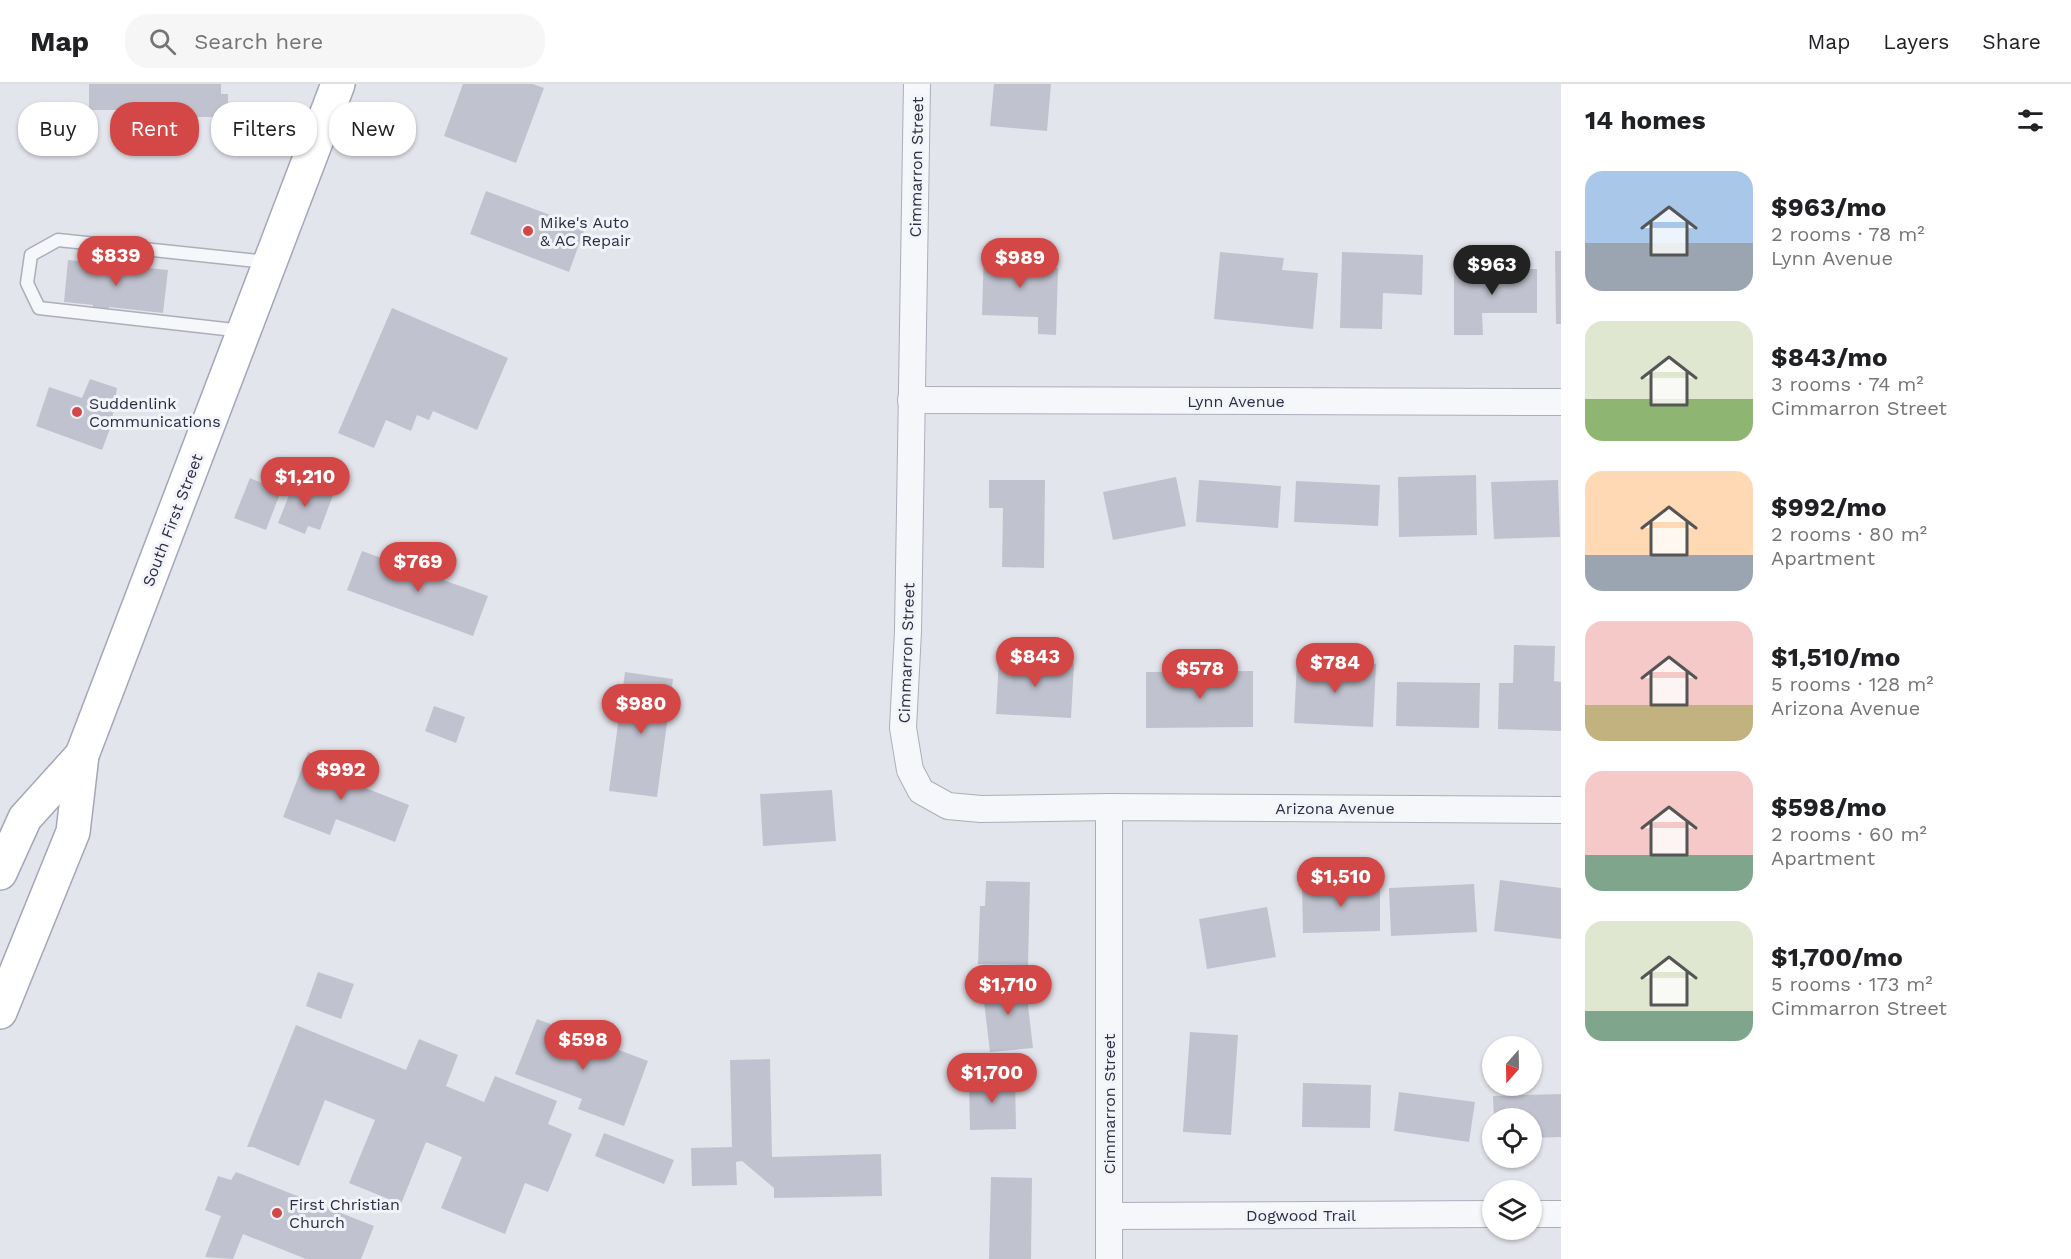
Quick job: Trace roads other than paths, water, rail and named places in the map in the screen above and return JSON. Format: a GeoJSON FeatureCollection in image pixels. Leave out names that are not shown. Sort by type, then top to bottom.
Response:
{"type":"FeatureCollection","features":[{"type":"Feature","properties":{"kind":"main road","name":"South First Street"},"geometry":{"type":"LineString","coordinates":[[0,1011],[73,832],[82,755],[338,84]]}},
{"type":"Feature","properties":{"kind":"main road","name":"South First Street"},"geometry":{"type":"LineString","coordinates":[[0,873],[25,818],[82,755]]}},
{"type":"Feature","properties":{"kind":"street","name":"Cimmarron Street"},"geometry":{"type":"LineString","coordinates":[[917,84],[908,631],[903,728],[910,770],[921,790],[948,806],[981,809],[1109,807],[1109,1259]]}},
{"type":"Feature","properties":{"kind":"street","name":"Lynn Avenue"},"geometry":{"type":"LineString","coordinates":[[911,400],[1561,402]]}},
{"type":"Feature","properties":{"kind":"street","name":"Arizona Avenue"},"geometry":{"type":"LineString","coordinates":[[1109,807],[1561,810]]}},
{"type":"Feature","properties":{"kind":"street","name":"Dogwood Trail"},"geometry":{"type":"LineString","coordinates":[[1109,1216],[1482,1214]]}},
{"type":"Feature","properties":{"kind":"street"},"geometry":{"type":"LineString","coordinates":[[1542,1214],[1561,1214]]}},
{"type":"Feature","properties":{"kind":"lane"},"geometry":{"type":"LineString","coordinates":[[245,331],[39,308],[27,283],[31,255],[58,240],[271,262]]}},
{"type":"Feature","properties":{"kind":"place","name":"Mike's Auto & AC Repair"},"geometry":{"type":"Point","coordinates":[528,231]}},
{"type":"Feature","properties":{"kind":"place","name":"Suddenlink Communications"},"geometry":{"type":"Point","coordinates":[77,412]}},
{"type":"Feature","properties":{"kind":"place","name":"First Christian Church"},"geometry":{"type":"Point","coordinates":[277,1213]}}]}
